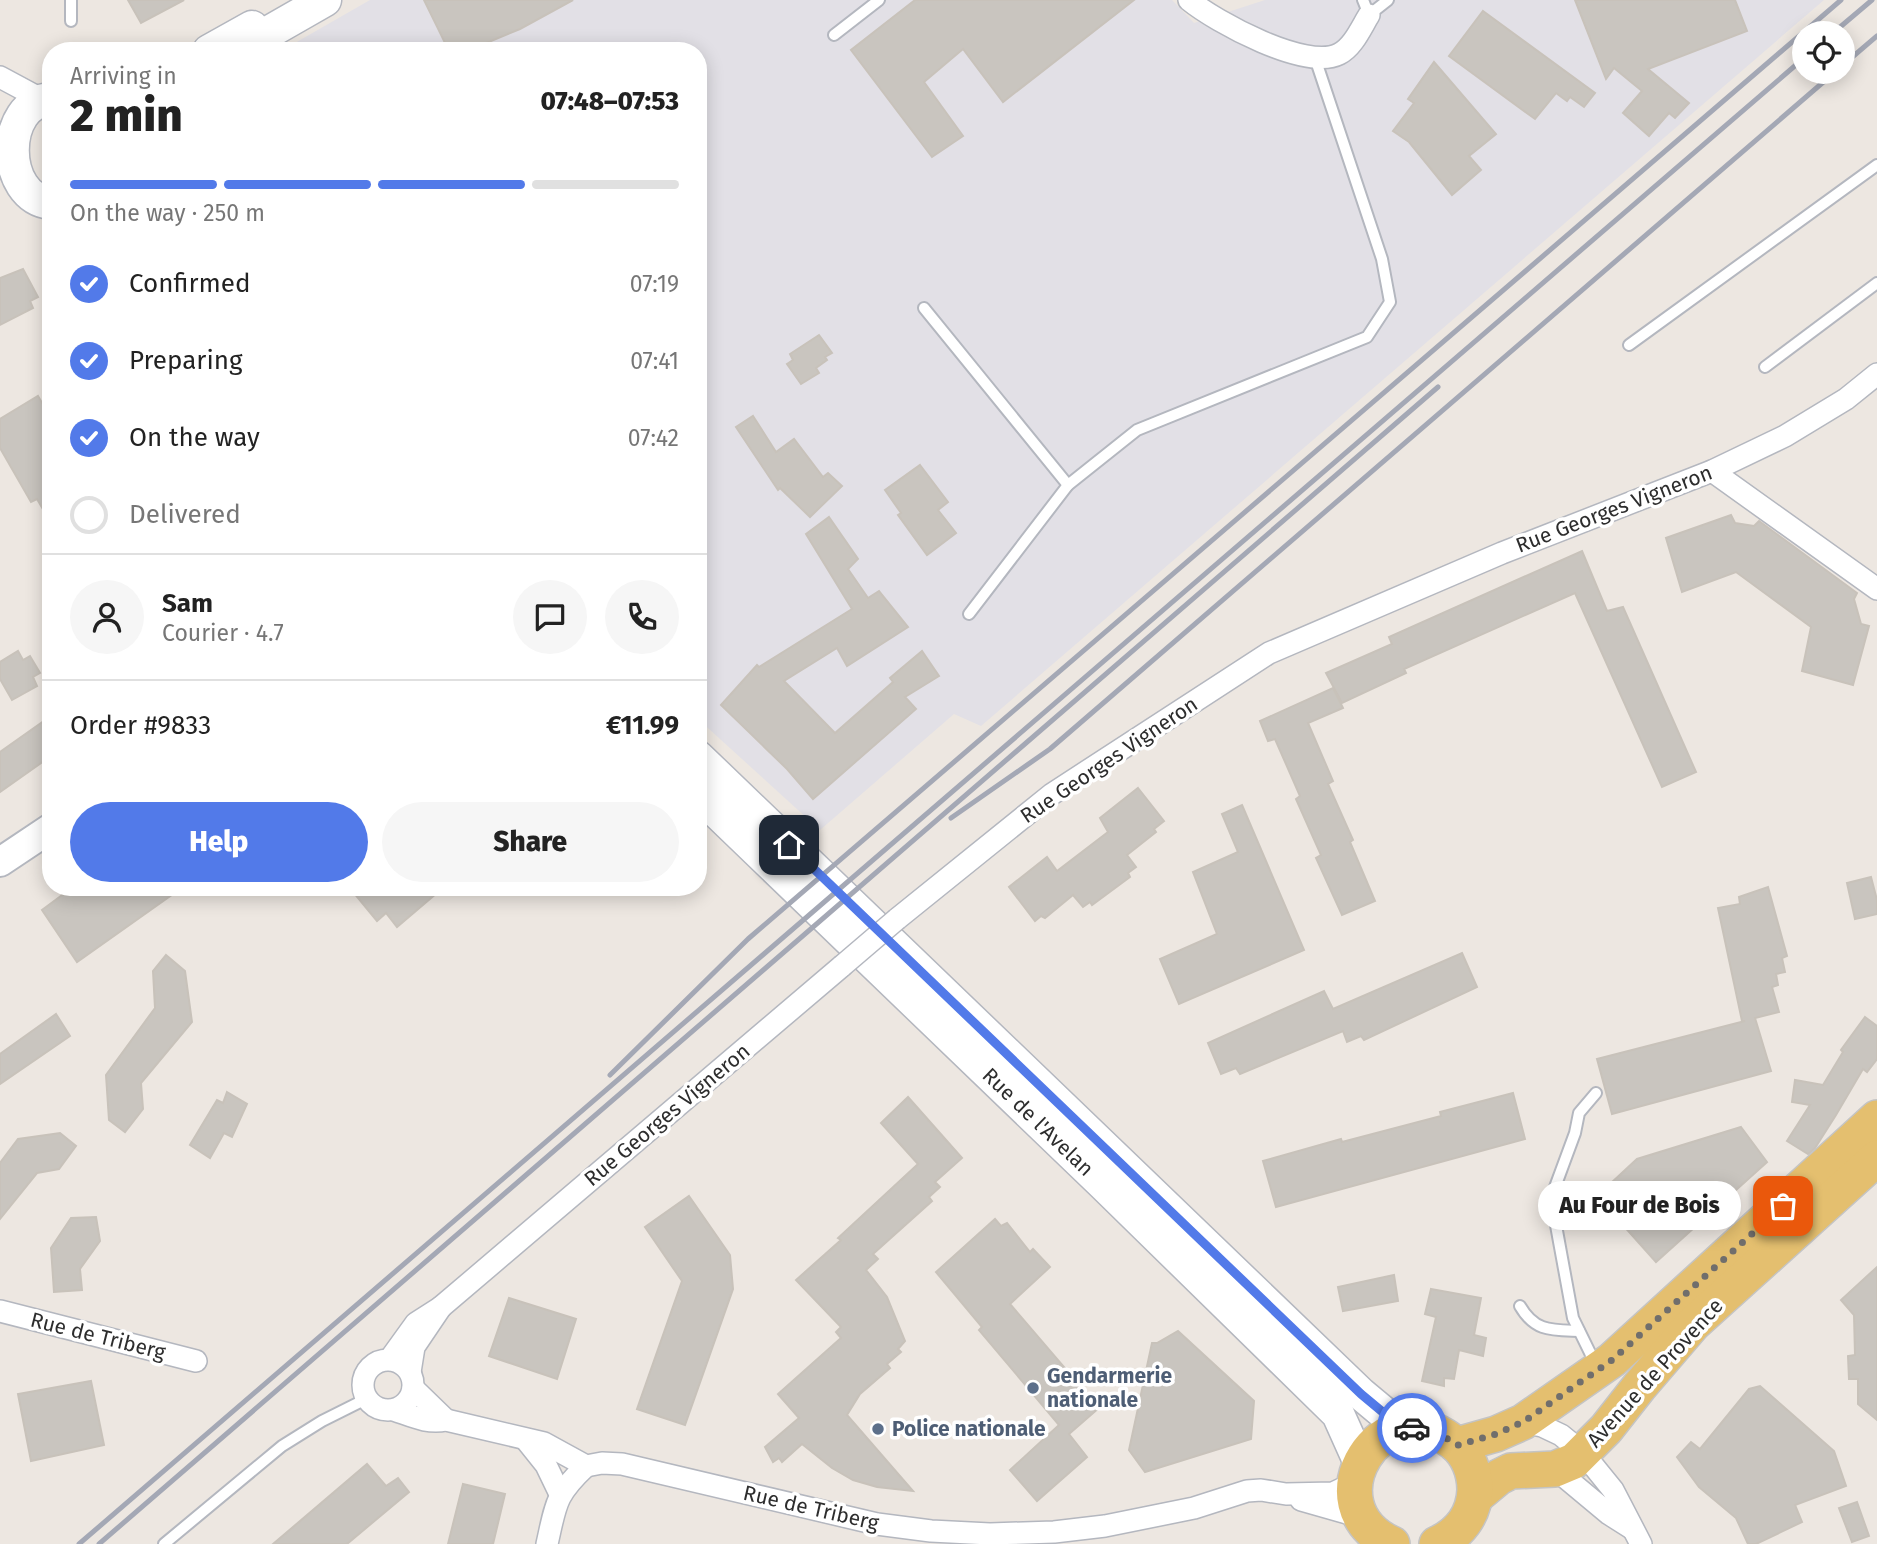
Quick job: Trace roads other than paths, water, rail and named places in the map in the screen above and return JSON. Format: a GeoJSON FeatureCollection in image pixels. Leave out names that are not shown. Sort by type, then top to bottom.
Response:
{"type":"FeatureCollection","features":[{"type":"Feature","properties":{"kind":"main road"},"geometry":{"type":"LineString","coordinates":[[225,42],[298,0]]}},
{"type":"Feature","properties":{"kind":"main road"},"geometry":{"type":"LineString","coordinates":[[252,42],[326,0]]}},
{"type":"Feature","properties":{"kind":"main road"},"geometry":{"type":"LineString","coordinates":[[42,101],[20,110],[11,119],[1,141],[10,192],[42,200]]}},
{"type":"Feature","properties":{"kind":"main road","name":"Rue de l'Avelan"},"geometry":{"type":"LineString","coordinates":[[707,766],[1361,1394],[1403,1429]]}},
{"type":"Feature","properties":{"kind":"main road","name":"Rue de l'Avelan"},"geometry":{"type":"LineString","coordinates":[[707,803],[1338,1414],[1357,1473]]}},
{"type":"Feature","properties":{"kind":"main road","name":"Avenue de Provence"},"geometry":{"type":"LineString","coordinates":[[1458,1445],[1496,1434],[1523,1422],[1598,1370],[1877,1118]]}},
{"type":"Feature","properties":{"kind":"main road","name":"Avenue de Provence"},"geometry":{"type":"LineString","coordinates":[[1581,1450],[1693,1324],[1877,1158]]}},
{"type":"Feature","properties":{"kind":"main road"},"geometry":{"type":"LineString","coordinates":[[1376,1535],[1354,1494],[1357,1473],[1377,1440],[1403,1429],[1418,1427],[1432,1430],[1458,1445],[1473,1469],[1475,1497],[1471,1510],[1457,1531],[1437,1544]]}},
{"type":"Feature","properties":{"kind":"main road"},"geometry":{"type":"LineString","coordinates":[[1475,1497],[1499,1477],[1511,1471],[1581,1450]]}},
{"type":"Feature","properties":{"kind":"street"},"geometry":{"type":"LineString","coordinates":[[1189,0],[1237,30],[1282,49],[1315,58],[1339,54],[1352,42],[1366,8]]}},
{"type":"Feature","properties":{"kind":"street"},"geometry":{"type":"LineString","coordinates":[[0,77],[42,97]]}},
{"type":"Feature","properties":{"kind":"street","name":"Rue Georges Vigneron"},"geometry":{"type":"LineString","coordinates":[[390,1359],[416,1323],[441,1307],[897,919],[1052,794],[1269,653],[1502,553],[1713,471],[1785,436],[1846,399],[1877,374]]}},
{"type":"Feature","properties":{"kind":"street"},"geometry":{"type":"LineString","coordinates":[[1713,471],[1877,589]]}},
{"type":"Feature","properties":{"kind":"street"},"geometry":{"type":"LineString","coordinates":[[0,863],[42,834]]}},
{"type":"Feature","properties":{"kind":"street","name":"Rue Georges Vigneron"},"geometry":{"type":"LineString","coordinates":[[412,1380],[414,1347],[441,1307]]}},
{"type":"Feature","properties":{"kind":"street","name":"Rue de Triberg"},"geometry":{"type":"LineString","coordinates":[[0,1311],[196,1361]]}},
{"type":"Feature","properties":{"kind":"street"},"geometry":{"type":"LineString","coordinates":[[446,1420],[398,1361],[390,1359],[374,1363],[364,1376],[362,1384],[366,1399],[378,1409],[394,1410],[435,1423],[446,1420],[544,1443],[586,1466],[569,1481],[560,1494],[547,1544]]}},
{"type":"Feature","properties":{"kind":"street"},"geometry":{"type":"LineString","coordinates":[[394,1410],[407,1402],[412,1380]]}},
{"type":"Feature","properties":{"kind":"street"},"geometry":{"type":"LineString","coordinates":[[1523,1422],[1542,1426],[1561,1435],[1581,1450],[1613,1490],[1636,1536]]}},
{"type":"Feature","properties":{"kind":"street"},"geometry":{"type":"LineString","coordinates":[[526,1440],[546,1465],[560,1494]]}},
{"type":"Feature","properties":{"kind":"street"},"geometry":{"type":"LineString","coordinates":[[1581,1450],[1605,1458],[1613,1490]]}},
{"type":"Feature","properties":{"kind":"street"},"geometry":{"type":"LineString","coordinates":[[1581,1450],[1609,1514],[1636,1536]]}},
{"type":"Feature","properties":{"kind":"street","name":"Rue de Triberg"},"geometry":{"type":"LineString","coordinates":[[586,1466],[602,1463],[622,1464],[877,1524],[931,1531],[990,1534],[1054,1532],[1105,1526],[1194,1508],[1247,1491],[1333,1493],[1357,1473]]}},
{"type":"Feature","properties":{"kind":"street","name":"Rue de Triberg"},"geometry":{"type":"LineString","coordinates":[[1286,1494],[1376,1535]]}},
{"type":"Feature","properties":{"kind":"lane"},"geometry":{"type":"LineString","coordinates":[[71,0],[71,21]]}},
{"type":"Feature","properties":{"kind":"lane"},"geometry":{"type":"LineString","coordinates":[[834,35],[878,0]]}},
{"type":"Feature","properties":{"kind":"lane"},"geometry":{"type":"LineString","coordinates":[[1366,8],[1388,0]]}},
{"type":"Feature","properties":{"kind":"lane"},"geometry":{"type":"LineString","coordinates":[[969,614],[1068,485],[1137,430],[1367,337],[1390,302],[1382,259],[1315,58]]}},
{"type":"Feature","properties":{"kind":"lane"},"geometry":{"type":"LineString","coordinates":[[1629,345],[1877,165]]}},
{"type":"Feature","properties":{"kind":"lane"},"geometry":{"type":"LineString","coordinates":[[1765,367],[1877,284]]}},
{"type":"Feature","properties":{"kind":"lane"},"geometry":{"type":"LineString","coordinates":[[923,308],[1068,485]]}},
{"type":"Feature","properties":{"kind":"lane"},"geometry":{"type":"LineString","coordinates":[[1596,1093],[1579,1112],[1551,1198],[1573,1318],[1598,1370]]}},
{"type":"Feature","properties":{"kind":"lane"},"geometry":{"type":"LineString","coordinates":[[1520,1306],[1528,1320],[1547,1329],[1579,1331]]}},
{"type":"Feature","properties":{"kind":"lane"},"geometry":{"type":"LineString","coordinates":[[164,1544],[282,1446],[322,1421],[366,1399]]}},
{"type":"Feature","properties":{"kind":"railway"},"geometry":{"type":"LineString","coordinates":[[610,1075],[748,939],[1841,0]]}},
{"type":"Feature","properties":{"kind":"railway"},"geometry":{"type":"LineString","coordinates":[[1847,21],[1872,0]]}},
{"type":"Feature","properties":{"kind":"railway"},"geometry":{"type":"LineString","coordinates":[[1855,55],[1877,36]]}},
{"type":"Feature","properties":{"kind":"railway"},"geometry":{"type":"LineString","coordinates":[[79,1544],[1792,68]]}},
{"type":"Feature","properties":{"kind":"railway"},"geometry":{"type":"LineString","coordinates":[[951,818],[1050,749],[1821,84]]}},
{"type":"Feature","properties":{"kind":"railway"},"geometry":{"type":"LineString","coordinates":[[99,1544],[1438,387]]}},
{"type":"Feature","properties":{"kind":"place","name":"Au Four de Bois"},"geometry":{"type":"Point","coordinates":[1783,1206]}},
{"type":"Feature","properties":{"kind":"place","name":"Gendarmerie nationale"},"geometry":{"type":"Point","coordinates":[1033,1388]}},
{"type":"Feature","properties":{"kind":"place","name":"Police nationale"},"geometry":{"type":"Point","coordinates":[878,1429]}}]}
